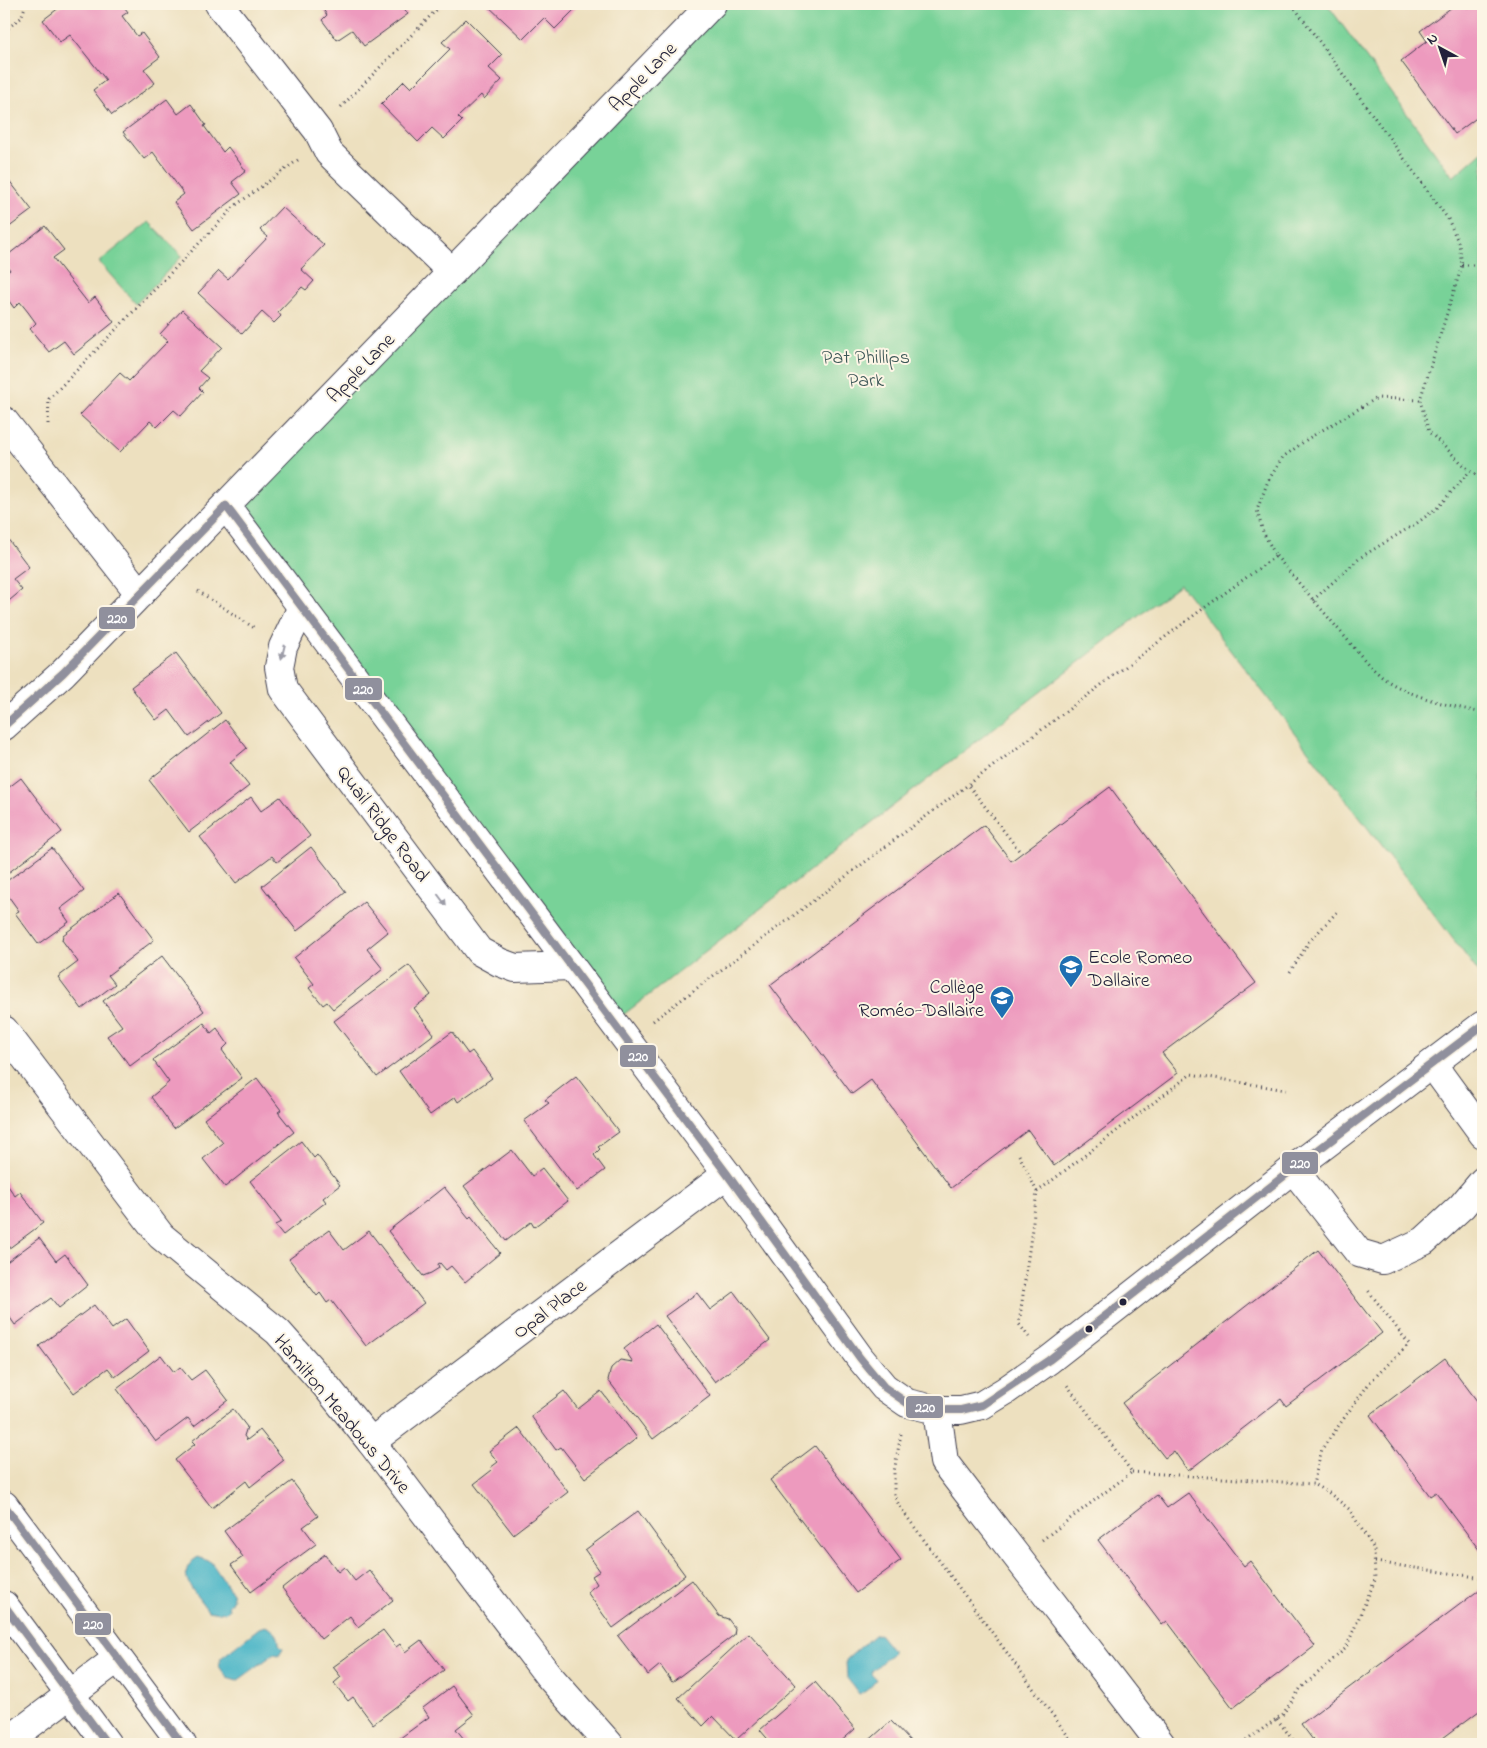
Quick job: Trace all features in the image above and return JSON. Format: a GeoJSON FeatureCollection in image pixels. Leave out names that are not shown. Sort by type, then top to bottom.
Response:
{"type":"FeatureCollection","features":[{"type":"Feature","properties":{"kind":"street"},"geometry":{"type":"LineString","coordinates":[[219,4],[318,130],[330,153],[452,272]]}},
{"type":"Feature","properties":{"kind":"street","name":"Apple Lane"},"geometry":{"type":"LineString","coordinates":[[4,726],[63,673],[712,4]]}},
{"type":"Feature","properties":{"kind":"street"},"geometry":{"type":"LineString","coordinates":[[4,421],[140,594]]}},
{"type":"Feature","properties":{"kind":"street"},"geometry":{"type":"LineString","coordinates":[[226,506],[727,1174],[860,1358],[884,1387],[907,1403],[937,1410],[961,1410],[982,1405],[1006,1392],[1293,1169],[1483,1025]]}},
{"type":"Feature","properties":{"kind":"street","name":"Quail Ridge Road"},"geometry":{"type":"LineString","coordinates":[[302,607],[283,647],[279,667],[283,688],[480,951],[499,962],[515,968],[571,966]]}},
{"type":"Feature","properties":{"kind":"street","name":"Hamilton Meadows Drive"},"geometry":{"type":"LineString","coordinates":[[4,1030],[161,1236],[278,1332],[326,1386],[371,1442],[548,1675],[609,1744]]}},
{"type":"Feature","properties":{"kind":"street"},"geometry":{"type":"LineString","coordinates":[[1432,1064],[1483,1134]]}},
{"type":"Feature","properties":{"kind":"street"},"geometry":{"type":"LineString","coordinates":[[1293,1169],[1359,1253],[1383,1260],[1424,1241],[1462,1206],[1483,1181]]}},
{"type":"Feature","properties":{"kind":"street","name":"Opal Place"},"geometry":{"type":"LineString","coordinates":[[371,1442],[727,1174]]}},
{"type":"Feature","properties":{"kind":"street"},"geometry":{"type":"LineString","coordinates":[[937,1410],[944,1462],[1161,1744]]}},
{"type":"Feature","properties":{"kind":"street"},"geometry":{"type":"LineString","coordinates":[[4,1505],[182,1744]]}},
{"type":"Feature","properties":{"kind":"street"},"geometry":{"type":"LineString","coordinates":[[4,1606],[107,1744]]}},
{"type":"Feature","properties":{"kind":"street"},"geometry":{"type":"LineString","coordinates":[[4,1744],[118,1658]]}},
{"type":"Feature","properties":{"kind":"path"},"geometry":{"type":"LineString","coordinates":[[4,31],[22,18],[26,4]]}},
{"type":"Feature","properties":{"kind":"path"},"geometry":{"type":"LineString","coordinates":[[318,130],[442,4]]}},
{"type":"Feature","properties":{"kind":"path"},"geometry":{"type":"LineString","coordinates":[[1292,4],[1448,219],[1459,244],[1462,265],[1420,400],[1429,432],[1470,471],[1483,478]]}},
{"type":"Feature","properties":{"kind":"path"},"geometry":{"type":"LineString","coordinates":[[49,399],[236,205],[275,175]]}},
{"type":"Feature","properties":{"kind":"path"},"geometry":{"type":"LineString","coordinates":[[1462,265],[1483,265]]}},
{"type":"Feature","properties":{"kind":"path"},"geometry":{"type":"LineString","coordinates":[[1420,400],[1377,398],[1308,438],[1284,457],[1268,481],[1257,510],[1264,532],[1276,556],[1368,664],[1386,679],[1409,692],[1455,707],[1483,713]]}},
{"type":"Feature","properties":{"kind":"path"},"geometry":{"type":"LineString","coordinates":[[1312,600],[1361,557],[1417,523],[1437,508],[1470,471]]}},
{"type":"Feature","properties":{"kind":"path"},"geometry":{"type":"LineString","coordinates":[[627,1040],[1276,556]]}},
{"type":"Feature","properties":{"kind":"path"},"geometry":{"type":"LineString","coordinates":[[198,591],[283,647]]}},
{"type":"Feature","properties":{"kind":"path"},"geometry":{"type":"LineString","coordinates":[[968,786],[1021,853]]}},
{"type":"Feature","properties":{"kind":"path"},"geometry":{"type":"LineString","coordinates":[[1290,972],[1309,942],[1337,912]]}},
{"type":"Feature","properties":{"kind":"path"},"geometry":{"type":"LineString","coordinates":[[1037,1192],[1191,1074],[1286,1090]]}},
{"type":"Feature","properties":{"kind":"path"},"geometry":{"type":"LineString","coordinates":[[1020,1155],[1037,1192],[1019,1324],[1049,1360],[1132,1472]]}},
{"type":"Feature","properties":{"kind":"path"},"geometry":{"type":"LineString","coordinates":[[1313,1484],[1322,1449],[1370,1382],[1409,1344],[1357,1277],[1369,1256]]}},
{"type":"Feature","properties":{"kind":"path"},"geometry":{"type":"LineString","coordinates":[[907,1403],[894,1472],[894,1496],[902,1510],[1074,1744]]}},
{"type":"Feature","properties":{"kind":"path"},"geometry":{"type":"LineString","coordinates":[[1018,1559],[1132,1472],[1313,1484],[1330,1493],[1349,1509],[1374,1549],[1375,1580],[1346,1648],[1300,1689],[1283,1714],[1242,1744]]}},
{"type":"Feature","properties":{"kind":"path"},"geometry":{"type":"LineString","coordinates":[[1375,1562],[1483,1578]]}},
{"type":"Feature","properties":{"kind":"path"},"geometry":{"type":"LineString","coordinates":[[1276,1719],[1296,1744]]}},
{"type":"Feature","properties":{"kind":"green space","name":"Pat Phillips Park"},"geometry":{"type":"Polygon","coordinates":[[[712,4],[1327,4],[1453,177],[1483,151],[1483,978],[1180,584],[614,1022],[226,506],[712,4]]]}},
{"type":"Feature","properties":{"kind":"green space"},"geometry":{"type":"Polygon","coordinates":[[[149,222],[182,256],[136,304],[99,262],[149,222]]]}},
{"type":"Feature","properties":{"kind":"water"},"geometry":{"type":"Polygon","coordinates":[[[198,1557],[211,1562],[232,1593],[233,1599],[225,1613],[222,1611],[219,1613],[208,1611],[189,1583],[187,1570],[190,1563],[198,1557]]]}},
{"type":"Feature","properties":{"kind":"water"},"geometry":{"type":"Polygon","coordinates":[[[265,1626],[277,1635],[279,1644],[283,1648],[279,1655],[274,1654],[237,1681],[227,1678],[219,1666],[221,1658],[259,1628],[265,1626]]]}},
{"type":"Feature","properties":{"kind":"water"},"geometry":{"type":"Polygon","coordinates":[[[879,1634],[892,1650],[892,1653],[872,1671],[871,1674],[876,1679],[873,1684],[859,1694],[847,1678],[846,1660],[874,1635],[879,1634]]]}},
{"type":"Feature","properties":{"kind":"building"},"geometry":{"type":"Polygon","coordinates":[[[64,4],[122,4],[128,12],[122,16],[137,36],[142,33],[160,57],[144,69],[155,83],[112,115],[93,90],[106,80],[70,35],[60,42],[43,20],[64,4]]]}},
{"type":"Feature","properties":{"kind":"building"},"geometry":{"type":"Polygon","coordinates":[[[319,4],[401,4],[408,14],[364,46],[352,30],[337,40],[322,20],[327,15],[319,4]]]}},
{"type":"Feature","properties":{"kind":"building"},"geometry":{"type":"Polygon","coordinates":[[[486,4],[580,4],[555,29],[544,18],[523,39],[486,4]]]}},
{"type":"Feature","properties":{"kind":"building"},"geometry":{"type":"Polygon","coordinates":[[[1456,4],[1464,4],[1467,8],[1473,4],[1483,4],[1483,113],[1455,134],[1401,61],[1427,41],[1420,31],[1456,4]]]}},
{"type":"Feature","properties":{"kind":"building"},"geometry":{"type":"Polygon","coordinates":[[[466,19],[502,55],[489,68],[502,80],[484,99],[481,95],[458,117],[462,121],[444,139],[432,128],[418,142],[381,104],[404,81],[411,88],[450,49],[442,42],[466,19]]]}},
{"type":"Feature","properties":{"kind":"building"},"geometry":{"type":"Polygon","coordinates":[[[167,99],[178,114],[191,104],[223,152],[228,147],[246,171],[232,182],[241,194],[194,229],[174,202],[184,194],[153,152],[144,159],[123,132],[167,99]]]}},
{"type":"Feature","properties":{"kind":"building"},"geometry":{"type":"Polygon","coordinates":[[[8,179],[32,210],[4,231],[4,182],[8,179]]]}},
{"type":"Feature","properties":{"kind":"building"},"geometry":{"type":"Polygon","coordinates":[[[282,207],[324,245],[301,269],[314,281],[306,290],[302,287],[278,312],[281,316],[274,323],[262,312],[242,334],[198,293],[219,271],[228,279],[268,237],[260,230],[282,207]]]}},
{"type":"Feature","properties":{"kind":"building"},"geometry":{"type":"Polygon","coordinates":[[[45,226],[64,250],[53,258],[88,303],[95,297],[114,322],[74,354],[64,341],[49,352],[30,329],[36,323],[28,312],[20,302],[14,308],[4,294],[4,275],[10,270],[4,262],[4,258],[45,226]]]}},
{"type":"Feature","properties":{"kind":"building"},"geometry":{"type":"Polygon","coordinates":[[[182,310],[222,347],[199,371],[208,378],[199,388],[203,392],[181,416],[174,410],[157,427],[150,421],[120,452],[80,415],[120,373],[129,381],[168,341],[160,334],[182,310]]]}},
{"type":"Feature","properties":{"kind":"building"},"geometry":{"type":"Polygon","coordinates":[[[4,534],[29,567],[13,579],[22,590],[4,605],[4,534]]]}},
{"type":"Feature","properties":{"kind":"building"},"geometry":{"type":"Polygon","coordinates":[[[176,653],[221,713],[189,737],[169,710],[156,720],[131,687],[176,653]]]}},
{"type":"Feature","properties":{"kind":"building"},"geometry":{"type":"Polygon","coordinates":[[[225,720],[247,748],[230,762],[249,786],[189,832],[149,780],[225,720]]]}},
{"type":"Feature","properties":{"kind":"building"},"geometry":{"type":"Polygon","coordinates":[[[21,778],[62,832],[4,876],[4,791],[21,778]]]}},
{"type":"Feature","properties":{"kind":"building","name":"Collège Roméo-Dallaire"},"geometry":{"type":"Polygon","coordinates":[[[1110,787],[1256,983],[1162,1053],[1178,1073],[1054,1166],[1028,1130],[951,1188],[871,1080],[852,1094],[770,985],[984,825],[1011,861],[1110,787]]]}},
{"type":"Feature","properties":{"kind":"building"},"geometry":{"type":"Polygon","coordinates":[[[251,797],[261,811],[280,797],[310,836],[277,862],[272,856],[236,883],[200,837],[251,797]]]}},
{"type":"Feature","properties":{"kind":"building"},"geometry":{"type":"Polygon","coordinates":[[[311,847],[346,892],[297,931],[262,886],[311,847]]]}},
{"type":"Feature","properties":{"kind":"building"},"geometry":{"type":"Polygon","coordinates":[[[52,848],[84,891],[60,909],[69,922],[38,944],[15,913],[19,911],[4,890],[4,883],[52,848]]]}},
{"type":"Feature","properties":{"kind":"building"},"geometry":{"type":"Polygon","coordinates":[[[119,893],[154,940],[108,975],[115,984],[82,1009],[58,977],[78,962],[62,940],[63,935],[119,893]]]}},
{"type":"Feature","properties":{"kind":"building"},"geometry":{"type":"Polygon","coordinates":[[[364,902],[388,932],[367,949],[383,969],[333,1009],[327,1002],[323,1005],[309,988],[314,984],[294,958],[364,902]]]}},
{"type":"Feature","properties":{"kind":"building"},"geometry":{"type":"Polygon","coordinates":[[[162,956],[204,1011],[130,1066],[107,1036],[122,1026],[103,1001],[162,956]]]}},
{"type":"Feature","properties":{"kind":"building"},"geometry":{"type":"Polygon","coordinates":[[[409,965],[431,995],[414,1008],[434,1034],[377,1077],[334,1021],[409,965]]]}},
{"type":"Feature","properties":{"kind":"building"},"geometry":{"type":"Polygon","coordinates":[[[204,1023],[211,1033],[217,1028],[228,1044],[222,1050],[242,1078],[174,1128],[151,1097],[169,1082],[153,1060],[204,1023]]]}},
{"type":"Feature","properties":{"kind":"building"},"geometry":{"type":"Polygon","coordinates":[[[452,1032],[468,1054],[472,1051],[492,1078],[458,1102],[455,1097],[430,1115],[399,1071],[452,1032]]]}},
{"type":"Feature","properties":{"kind":"building"},"geometry":{"type":"Polygon","coordinates":[[[576,1076],[619,1132],[598,1147],[600,1149],[594,1155],[605,1170],[577,1191],[524,1121],[549,1103],[545,1100],[576,1076]]]}},
{"type":"Feature","properties":{"kind":"building"},"geometry":{"type":"Polygon","coordinates":[[[257,1078],[281,1110],[278,1112],[294,1132],[225,1187],[203,1159],[223,1143],[204,1119],[257,1078]]]}},
{"type":"Feature","properties":{"kind":"building"},"geometry":{"type":"Polygon","coordinates":[[[301,1141],[314,1158],[317,1155],[340,1185],[323,1198],[326,1202],[283,1235],[275,1225],[281,1222],[250,1181],[301,1141]]]}},
{"type":"Feature","properties":{"kind":"building"},"geometry":{"type":"Polygon","coordinates":[[[512,1150],[532,1176],[542,1168],[568,1201],[534,1227],[531,1222],[506,1241],[464,1186],[512,1150]]]}},
{"type":"Feature","properties":{"kind":"building"},"geometry":{"type":"Polygon","coordinates":[[[4,1180],[15,1196],[20,1192],[43,1223],[4,1252],[4,1180]]]}},
{"type":"Feature","properties":{"kind":"building"},"geometry":{"type":"Polygon","coordinates":[[[444,1187],[469,1218],[471,1216],[500,1253],[465,1282],[451,1266],[446,1270],[440,1263],[438,1264],[439,1268],[423,1276],[388,1231],[444,1187]]]}},
{"type":"Feature","properties":{"kind":"building"},"geometry":{"type":"Polygon","coordinates":[[[329,1230],[344,1250],[369,1231],[424,1303],[366,1346],[331,1300],[327,1303],[320,1293],[317,1296],[289,1259],[329,1230]]]}},
{"type":"Feature","properties":{"kind":"building"},"geometry":{"type":"Polygon","coordinates":[[[39,1238],[56,1261],[65,1254],[88,1285],[59,1308],[51,1298],[15,1325],[4,1309],[4,1264],[39,1238]]]}},
{"type":"Feature","properties":{"kind":"building"},"geometry":{"type":"Polygon","coordinates":[[[1318,1250],[1382,1333],[1286,1406],[1281,1399],[1188,1471],[1174,1451],[1165,1458],[1122,1403],[1318,1250]]]}},
{"type":"Feature","properties":{"kind":"building"},"geometry":{"type":"Polygon","coordinates":[[[734,1292],[770,1340],[715,1382],[665,1316],[697,1293],[710,1310],[734,1292]]]}},
{"type":"Feature","properties":{"kind":"building"},"geometry":{"type":"Polygon","coordinates":[[[94,1305],[112,1329],[126,1319],[149,1351],[115,1377],[108,1368],[74,1393],[39,1346],[94,1305]]]}},
{"type":"Feature","properties":{"kind":"building"},"geometry":{"type":"Polygon","coordinates":[[[656,1324],[710,1396],[653,1439],[608,1380],[611,1368],[620,1360],[633,1362],[624,1349],[656,1324]]]}},
{"type":"Feature","properties":{"kind":"building"},"geometry":{"type":"Polygon","coordinates":[[[161,1355],[174,1372],[180,1367],[191,1380],[205,1370],[228,1400],[194,1426],[188,1418],[156,1442],[117,1389],[161,1355]]]}},
{"type":"Feature","properties":{"kind":"building"},"geometry":{"type":"Polygon","coordinates":[[[1445,1358],[1483,1409],[1483,1555],[1436,1492],[1430,1496],[1370,1415],[1445,1358]]]}},
{"type":"Feature","properties":{"kind":"building"},"geometry":{"type":"Polygon","coordinates":[[[564,1391],[578,1409],[601,1391],[637,1438],[585,1478],[561,1447],[556,1450],[531,1416],[564,1391]]]}},
{"type":"Feature","properties":{"kind":"building"},"geometry":{"type":"Polygon","coordinates":[[[233,1409],[247,1427],[244,1436],[247,1440],[260,1430],[284,1460],[250,1487],[246,1481],[212,1508],[175,1460],[195,1444],[192,1441],[233,1409]]]}},
{"type":"Feature","properties":{"kind":"building"},"geometry":{"type":"Polygon","coordinates":[[[519,1428],[568,1492],[513,1534],[474,1484],[492,1470],[490,1468],[498,1462],[489,1451],[519,1428]]]}},
{"type":"Feature","properties":{"kind":"building"},"geometry":{"type":"Polygon","coordinates":[[[815,1446],[901,1560],[856,1593],[770,1480],[815,1446]]]}},
{"type":"Feature","properties":{"kind":"building"},"geometry":{"type":"Polygon","coordinates":[[[292,1481],[318,1516],[303,1527],[316,1544],[251,1592],[231,1565],[243,1557],[224,1531],[292,1481]]]}},
{"type":"Feature","properties":{"kind":"building"},"geometry":{"type":"Polygon","coordinates":[[[1188,1493],[1244,1566],[1250,1561],[1315,1646],[1233,1708],[1167,1621],[1162,1625],[1098,1540],[1157,1495],[1167,1508],[1188,1493]]]}},
{"type":"Feature","properties":{"kind":"building"},"geometry":{"type":"Polygon","coordinates":[[[638,1511],[685,1575],[613,1628],[587,1592],[597,1584],[592,1576],[600,1571],[585,1550],[638,1511]]]}},
{"type":"Feature","properties":{"kind":"building"},"geometry":{"type":"Polygon","coordinates":[[[325,1554],[338,1572],[344,1567],[355,1581],[369,1570],[393,1600],[358,1627],[350,1616],[321,1639],[282,1588],[325,1554]]]}},
{"type":"Feature","properties":{"kind":"building"},"geometry":{"type":"Polygon","coordinates":[[[692,1580],[719,1616],[728,1619],[735,1628],[734,1635],[672,1682],[660,1665],[648,1675],[618,1636],[692,1580]]]}},
{"type":"Feature","properties":{"kind":"building"},"geometry":{"type":"Polygon","coordinates":[[[1483,1587],[1483,1708],[1435,1744],[1316,1744],[1301,1724],[1483,1587]]]}},
{"type":"Feature","properties":{"kind":"building"},"geometry":{"type":"Polygon","coordinates":[[[383,1630],[396,1647],[400,1644],[405,1652],[421,1640],[444,1670],[373,1724],[353,1697],[348,1701],[334,1683],[341,1677],[333,1667],[383,1630]]]}},
{"type":"Feature","properties":{"kind":"building"},"geometry":{"type":"Polygon","coordinates":[[[749,1633],[796,1685],[736,1740],[713,1716],[703,1726],[678,1698],[749,1633]]]}},
{"type":"Feature","properties":{"kind":"building"},"geometry":{"type":"Polygon","coordinates":[[[815,1682],[855,1729],[838,1744],[772,1744],[760,1730],[815,1682]]]}},
{"type":"Feature","properties":{"kind":"building"},"geometry":{"type":"Polygon","coordinates":[[[452,1686],[474,1715],[456,1729],[468,1744],[392,1744],[429,1717],[423,1708],[452,1686]]]}},
{"type":"Feature","properties":{"kind":"building"},"geometry":{"type":"Polygon","coordinates":[[[891,1721],[913,1744],[865,1744],[891,1721]]]}},
{"type":"Feature","properties":{"kind":"transit line","name":"220"},"geometry":{"type":"LineString","coordinates":[[226,506],[727,1174],[860,1358],[884,1387],[907,1403],[937,1410],[961,1410],[982,1405],[1049,1360],[1293,1169],[1483,1025]]}},
{"type":"Feature","properties":{"kind":"transit line","name":"220"},"geometry":{"type":"LineString","coordinates":[[4,726],[63,673],[226,506]]}},
{"type":"Feature","properties":{"kind":"transit line","name":"220"},"geometry":{"type":"LineString","coordinates":[[4,1505],[182,1744]]}},
{"type":"Feature","properties":{"kind":"transit line","name":"220"},"geometry":{"type":"LineString","coordinates":[[4,1605],[107,1744]]}},
{"type":"Feature","properties":{"kind":"place","name":"Ecole Romeo Dallaire"},"geometry":{"type":"Point","coordinates":[1071,988]}},
{"type":"Feature","properties":{"kind":"place","name":"Collège Roméo-Dallaire"},"geometry":{"type":"Point","coordinates":[1002,1019]}}]}
